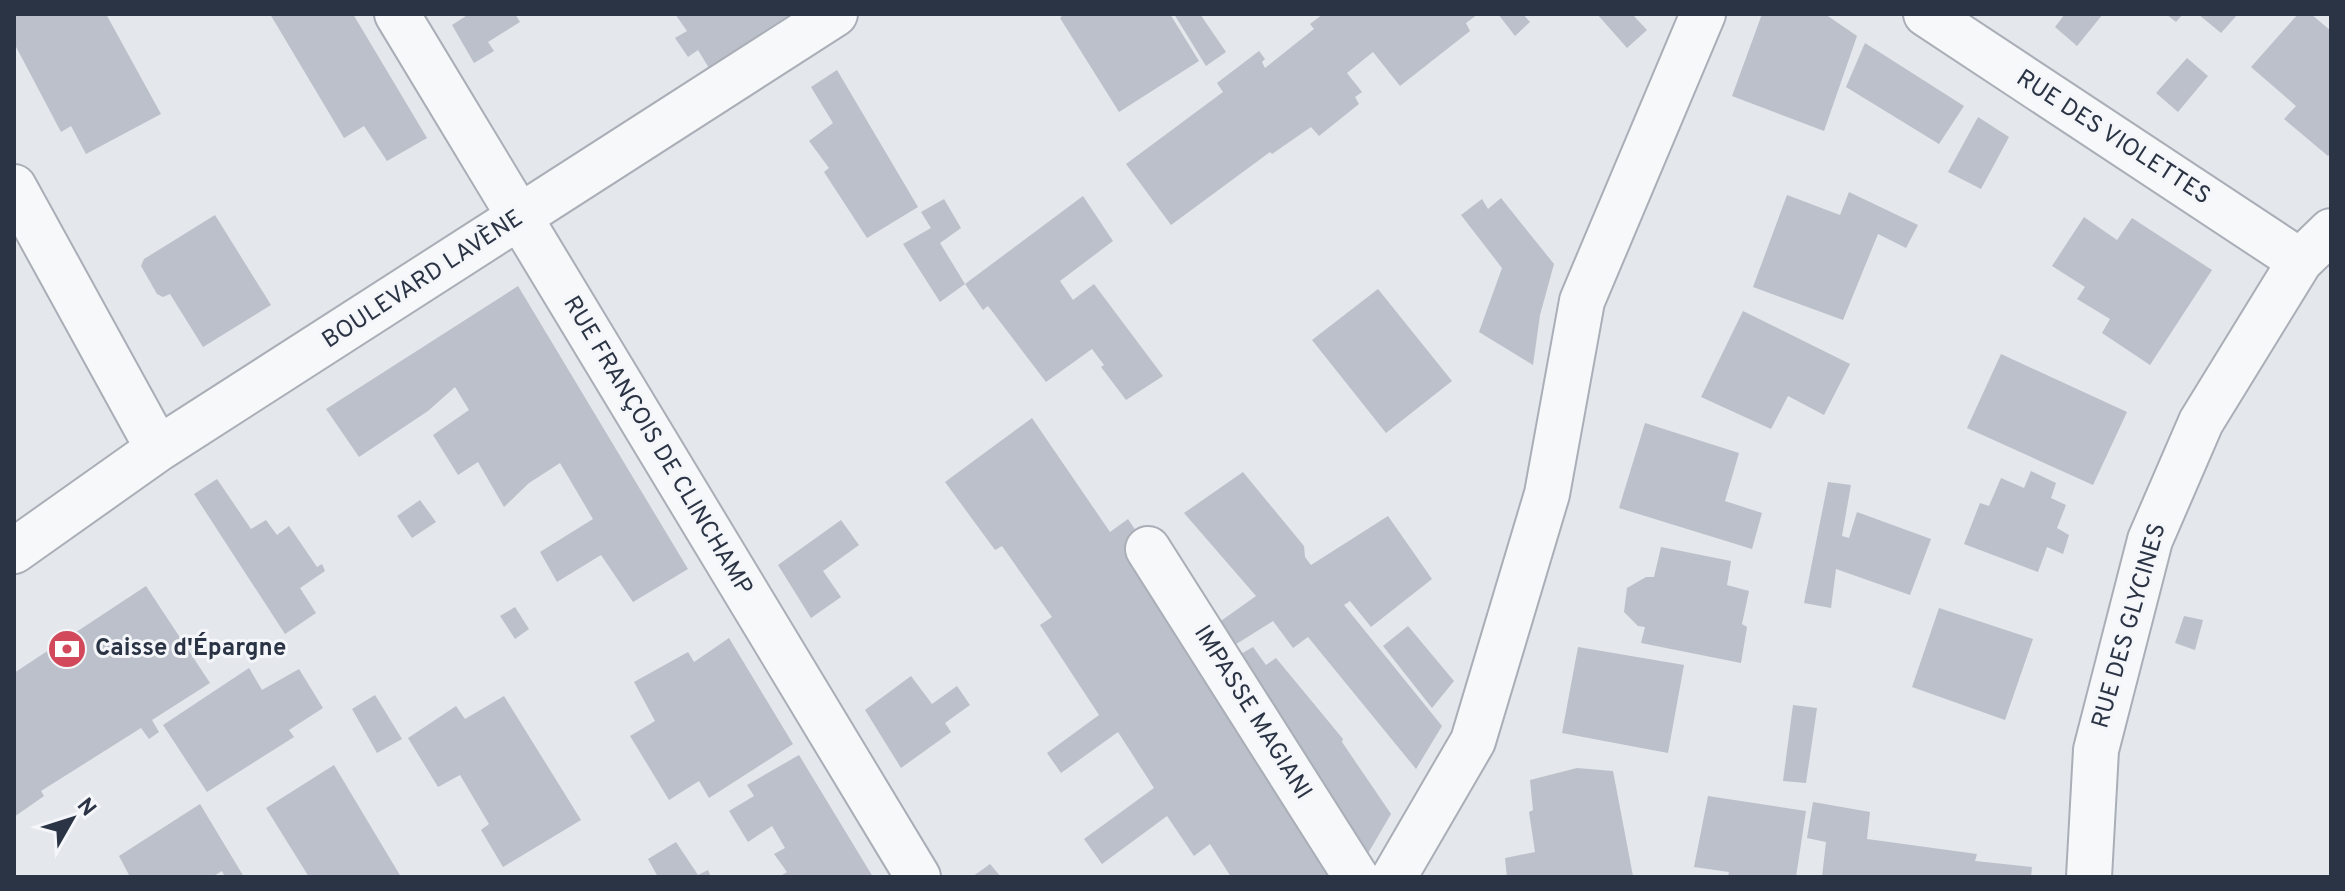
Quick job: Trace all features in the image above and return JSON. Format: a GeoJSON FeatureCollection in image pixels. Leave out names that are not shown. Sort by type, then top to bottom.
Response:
{"type":"FeatureCollection","features":[{"type":"Feature","properties":{"kind":"street","name":"RUE FRANÇOIS DE CLINCHAMP"},"geometry":{"type":"LineString","coordinates":[[397,14],[918,877]]}},
{"type":"Feature","properties":{"kind":"street","name":"BOULEVARD LAVÈNE"},"geometry":{"type":"LineString","coordinates":[[14,551],[158,449],[835,14]]}},
{"type":"Feature","properties":{"kind":"street"},"geometry":{"type":"LineString","coordinates":[[1394,877],[1473,741],[1547,494],[1582,301],[1703,14]]}},
{"type":"Feature","properties":{"kind":"street","name":"RUE DES VIOLETTES"},"geometry":{"type":"LineString","coordinates":[[1926,14],[2300,261]]}},
{"type":"Feature","properties":{"kind":"street"},"geometry":{"type":"LineString","coordinates":[[14,187],[158,449]]}},
{"type":"Feature","properties":{"kind":"street","name":"RUE DES GLYCINES"},"geometry":{"type":"LineString","coordinates":[[2089,877],[2096,750],[2150,540],[2201,422],[2300,261],[2331,231]]}},
{"type":"Feature","properties":{"kind":"street","name":"IMPASSE MAGIANI"},"geometry":{"type":"LineString","coordinates":[[1148,549],[1356,877]]}},
{"type":"Feature","properties":{"kind":"building"},"geometry":{"type":"Polygon","coordinates":[[[14,14],[106,14],[161,114],[86,154],[71,126],[61,132],[14,43],[14,14]]]}},
{"type":"Feature","properties":{"kind":"building"},"geometry":{"type":"Polygon","coordinates":[[[270,14],[353,14],[427,138],[387,161],[364,126],[344,138],[270,14]]]}},
{"type":"Feature","properties":{"kind":"building"},"geometry":{"type":"Polygon","coordinates":[[[469,14],[515,14],[520,22],[488,42],[494,51],[474,63],[452,25],[469,14]]]}},
{"type":"Feature","properties":{"kind":"building"},"geometry":{"type":"Polygon","coordinates":[[[675,14],[802,14],[712,73],[698,50],[688,57],[675,38],[687,31],[675,14]]]}},
{"type":"Feature","properties":{"kind":"building"},"geometry":{"type":"Polygon","coordinates":[[[1064,14],[1170,14],[1199,61],[1119,112],[1060,18],[1064,14]]]}},
{"type":"Feature","properties":{"kind":"building"},"geometry":{"type":"Polygon","coordinates":[[[1174,14],[1200,14],[1226,52],[1206,66],[1174,14]]]}},
{"type":"Feature","properties":{"kind":"building"},"geometry":{"type":"Polygon","coordinates":[[[1323,14],[1478,14],[1466,23],[1470,31],[1400,86],[1373,52],[1347,73],[1362,92],[1355,97],[1359,104],[1319,136],[1311,127],[1272,154],[1270,152],[1171,225],[1126,164],[1223,92],[1217,83],[1259,51],[1265,59],[1262,62],[1265,68],[1314,29],[1310,24],[1323,14]]]}},
{"type":"Feature","properties":{"kind":"building"},"geometry":{"type":"Polygon","coordinates":[[[1498,14],[1523,14],[1530,22],[1515,36],[1498,14]]]}},
{"type":"Feature","properties":{"kind":"building"},"geometry":{"type":"Polygon","coordinates":[[[1597,14],[1632,14],[1647,30],[1627,48],[1597,14]]]}},
{"type":"Feature","properties":{"kind":"building"},"geometry":{"type":"Polygon","coordinates":[[[1762,14],[1825,14],[1857,36],[1824,131],[1732,96],[1762,14]]]}},
{"type":"Feature","properties":{"kind":"building"},"geometry":{"type":"Polygon","coordinates":[[[2065,14],[2103,14],[2077,46],[2055,27],[2065,14]]]}},
{"type":"Feature","properties":{"kind":"building"},"geometry":{"type":"Polygon","coordinates":[[[2166,14],[2183,14],[2176,22],[2166,14]]]}},
{"type":"Feature","properties":{"kind":"building"},"geometry":{"type":"Polygon","coordinates":[[[2198,14],[2238,14],[2221,33],[2198,14]]]}},
{"type":"Feature","properties":{"kind":"building"},"geometry":{"type":"Polygon","coordinates":[[[2298,14],[2311,14],[2331,31],[2331,152],[2328,156],[2284,119],[2296,106],[2251,67],[2298,14]]]}},
{"type":"Feature","properties":{"kind":"building"},"geometry":{"type":"Polygon","coordinates":[[[1865,43],[1964,106],[1939,144],[1846,87],[1865,43]]]}},
{"type":"Feature","properties":{"kind":"building"},"geometry":{"type":"Polygon","coordinates":[[[2187,58],[2208,76],[2178,112],[2156,93],[2187,58]]]}},
{"type":"Feature","properties":{"kind":"building"},"geometry":{"type":"Polygon","coordinates":[[[837,70],[918,207],[867,238],[824,172],[829,168],[809,141],[833,123],[811,87],[837,70]]]}},
{"type":"Feature","properties":{"kind":"building"},"geometry":{"type":"Polygon","coordinates":[[[1978,117],[2009,137],[1981,189],[1948,172],[1978,117]]]}},
{"type":"Feature","properties":{"kind":"building"},"geometry":{"type":"Polygon","coordinates":[[[1849,192],[1918,225],[1906,248],[1878,234],[1843,320],[1753,287],[1787,195],[1840,215],[1849,192]]]}},
{"type":"Feature","properties":{"kind":"building"},"geometry":{"type":"Polygon","coordinates":[[[1083,196],[1113,241],[1060,281],[1073,300],[1094,284],[1163,376],[1126,400],[1101,367],[1104,365],[1092,349],[1046,382],[988,306],[983,310],[965,284],[1083,196]]]}},
{"type":"Feature","properties":{"kind":"building"},"geometry":{"type":"Polygon","coordinates":[[[1501,198],[1554,264],[1540,315],[1533,365],[1479,332],[1502,268],[1461,215],[1482,199],[1488,209],[1501,198]]]}},
{"type":"Feature","properties":{"kind":"building"},"geometry":{"type":"Polygon","coordinates":[[[944,199],[961,228],[940,243],[965,284],[940,302],[903,244],[931,228],[921,212],[944,199]]]}},
{"type":"Feature","properties":{"kind":"building"},"geometry":{"type":"Polygon","coordinates":[[[215,215],[271,305],[203,347],[170,294],[163,297],[157,294],[141,266],[144,259],[215,215]]]}},
{"type":"Feature","properties":{"kind":"building"},"geometry":{"type":"Polygon","coordinates":[[[2084,217],[2117,240],[2132,218],[2212,270],[2150,365],[2102,333],[2110,319],[2077,299],[2085,287],[2052,266],[2084,217]]]}},
{"type":"Feature","properties":{"kind":"building"},"geometry":{"type":"Polygon","coordinates":[[[518,286],[688,569],[633,602],[601,555],[557,582],[540,552],[593,519],[560,463],[529,483],[504,507],[478,462],[458,475],[433,435],[469,410],[455,387],[428,411],[359,457],[326,409],[518,286]]]}},
{"type":"Feature","properties":{"kind":"building"},"geometry":{"type":"Polygon","coordinates":[[[1378,289],[1452,381],[1386,433],[1312,340],[1378,289]]]}},
{"type":"Feature","properties":{"kind":"building"},"geometry":{"type":"Polygon","coordinates":[[[1743,311],[1850,364],[1824,415],[1788,396],[1771,429],[1701,397],[1743,311]]]}},
{"type":"Feature","properties":{"kind":"building"},"geometry":{"type":"Polygon","coordinates":[[[2001,354],[2127,412],[2093,485],[1967,428],[2001,354]]]}},
{"type":"Feature","properties":{"kind":"building"},"geometry":{"type":"Polygon","coordinates":[[[1032,418],[1110,532],[1128,519],[1147,548],[1128,561],[1329,877],[1231,877],[1210,844],[1194,856],[1167,816],[1102,864],[1084,839],[1154,788],[1118,732],[1061,773],[1047,753],[1099,715],[1040,625],[1052,617],[1002,546],[995,550],[945,482],[1032,418]]]}},
{"type":"Feature","properties":{"kind":"building"},"geometry":{"type":"Polygon","coordinates":[[[1645,423],[1739,453],[1725,501],[1762,513],[1752,549],[1619,508],[1645,423]]]}},
{"type":"Feature","properties":{"kind":"building"},"geometry":{"type":"Polygon","coordinates":[[[2031,471],[2056,483],[2051,498],[2066,505],[2057,528],[2069,535],[2063,554],[2047,547],[2038,572],[1964,544],[1980,503],[1989,506],[2001,478],[2024,488],[2031,471]]]}},
{"type":"Feature","properties":{"kind":"building"},"geometry":{"type":"Polygon","coordinates":[[[1243,472],[1304,546],[1305,557],[1311,565],[1388,516],[1432,579],[1371,627],[1350,601],[1344,605],[1442,726],[1416,769],[1308,637],[1293,648],[1273,621],[1233,646],[1218,623],[1256,596],[1184,513],[1243,472]]]}},
{"type":"Feature","properties":{"kind":"building"},"geometry":{"type":"Polygon","coordinates":[[[217,479],[251,529],[266,520],[277,535],[289,526],[317,567],[322,564],[325,571],[300,588],[316,613],[285,634],[194,494],[217,479]]]}},
{"type":"Feature","properties":{"kind":"building"},"geometry":{"type":"Polygon","coordinates":[[[1828,482],[1851,485],[1842,536],[1849,538],[1857,512],[1931,539],[1910,595],[1836,569],[1831,608],[1804,603],[1828,482]]]}},
{"type":"Feature","properties":{"kind":"building"},"geometry":{"type":"Polygon","coordinates":[[[420,500],[436,522],[412,538],[397,516],[420,500]]]}},
{"type":"Feature","properties":{"kind":"building"},"geometry":{"type":"Polygon","coordinates":[[[841,520],[859,545],[823,571],[841,597],[811,618],[778,565],[841,520]]]}},
{"type":"Feature","properties":{"kind":"building"},"geometry":{"type":"Polygon","coordinates":[[[1661,547],[1731,561],[1727,585],[1749,591],[1742,624],[1747,627],[1741,663],[1641,643],[1645,627],[1638,626],[1624,612],[1627,588],[1646,577],[1654,577],[1661,547]]]}},
{"type":"Feature","properties":{"kind":"building"},"geometry":{"type":"Polygon","coordinates":[[[146,586],[210,683],[152,720],[159,732],[149,739],[141,728],[41,791],[44,796],[14,817],[14,673],[146,586]]]}},
{"type":"Feature","properties":{"kind":"building"},"geometry":{"type":"Polygon","coordinates":[[[515,607],[529,629],[515,639],[500,616],[515,607]]]}},
{"type":"Feature","properties":{"kind":"building"},"geometry":{"type":"Polygon","coordinates":[[[1939,608],[2033,639],[2005,720],[1912,687],[1939,608]]]}},
{"type":"Feature","properties":{"kind":"building"},"geometry":{"type":"Polygon","coordinates":[[[2184,616],[2203,620],[2195,650],[2175,643],[2184,616]]]}},
{"type":"Feature","properties":{"kind":"building"},"geometry":{"type":"Polygon","coordinates":[[[1408,626],[1454,681],[1432,708],[1383,646],[1408,626]]]}},
{"type":"Feature","properties":{"kind":"building"},"geometry":{"type":"Polygon","coordinates":[[[729,638],[793,744],[709,798],[699,781],[669,800],[630,736],[655,721],[634,682],[688,652],[694,662],[729,638]]]}},
{"type":"Feature","properties":{"kind":"building"},"geometry":{"type":"Polygon","coordinates":[[[1253,647],[1266,665],[1276,658],[1343,739],[1342,742],[1391,814],[1367,855],[1239,655],[1253,647]]]}},
{"type":"Feature","properties":{"kind":"building"},"geometry":{"type":"Polygon","coordinates":[[[1578,647],[1684,665],[1668,753],[1562,733],[1578,647]]]}},
{"type":"Feature","properties":{"kind":"building"},"geometry":{"type":"Polygon","coordinates":[[[249,668],[262,690],[299,669],[323,708],[289,730],[294,737],[207,792],[163,725],[249,668]]]}},
{"type":"Feature","properties":{"kind":"building"},"geometry":{"type":"Polygon","coordinates":[[[911,676],[932,704],[957,686],[970,705],[945,723],[951,732],[901,768],[865,710],[911,676]]]}},
{"type":"Feature","properties":{"kind":"building"},"geometry":{"type":"Polygon","coordinates":[[[375,695],[402,739],[377,753],[352,709],[375,695]]]}},
{"type":"Feature","properties":{"kind":"building"},"geometry":{"type":"Polygon","coordinates":[[[504,696],[581,820],[503,867],[481,830],[489,824],[460,775],[438,787],[408,738],[456,706],[465,719],[504,696]]]}},
{"type":"Feature","properties":{"kind":"building"},"geometry":{"type":"Polygon","coordinates":[[[1793,705],[1817,708],[1806,783],[1783,781],[1793,705]]]}},
{"type":"Feature","properties":{"kind":"building"},"geometry":{"type":"Polygon","coordinates":[[[799,755],[873,877],[779,877],[787,872],[774,854],[785,848],[772,826],[748,842],[729,811],[754,796],[747,785],[799,755]]]}},
{"type":"Feature","properties":{"kind":"building"},"geometry":{"type":"Polygon","coordinates":[[[334,765],[401,877],[309,877],[266,808],[334,765]]]}},
{"type":"Feature","properties":{"kind":"building"},"geometry":{"type":"Polygon","coordinates":[[[1577,768],[1613,771],[1633,876],[1507,877],[1505,858],[1535,852],[1529,812],[1533,810],[1530,780],[1577,768]]]}},
{"type":"Feature","properties":{"kind":"building"},"geometry":{"type":"Polygon","coordinates":[[[1708,796],[1806,811],[1796,877],[1728,877],[1729,872],[1694,867],[1708,796]]]}},
{"type":"Feature","properties":{"kind":"building"},"geometry":{"type":"Polygon","coordinates":[[[1813,802],[1870,812],[1867,839],[1977,854],[1975,861],[2032,867],[2031,877],[1822,877],[1826,842],[1807,838],[1813,802]]]}},
{"type":"Feature","properties":{"kind":"building"},"geometry":{"type":"Polygon","coordinates":[[[200,804],[244,877],[225,877],[222,871],[212,877],[130,877],[119,856],[200,804]]]}},
{"type":"Feature","properties":{"kind":"building"},"geometry":{"type":"Polygon","coordinates":[[[676,842],[698,875],[708,870],[711,877],[658,877],[648,859],[676,842]]]}},
{"type":"Feature","properties":{"kind":"building"},"geometry":{"type":"Polygon","coordinates":[[[990,864],[1001,877],[972,877],[990,864]]]}},
{"type":"Feature","properties":{"kind":"place","name":"Caisse d'Épargne"},"geometry":{"type":"Point","coordinates":[67,649]}}]}
